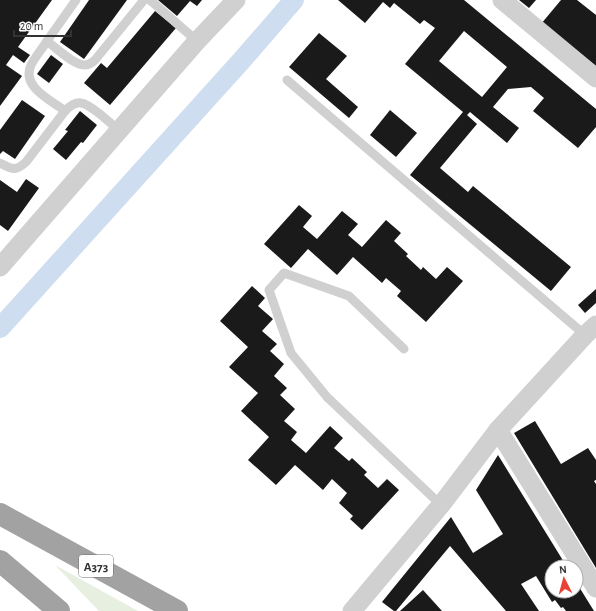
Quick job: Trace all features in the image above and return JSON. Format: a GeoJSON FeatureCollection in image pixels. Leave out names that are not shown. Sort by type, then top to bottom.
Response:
{"type":"FeatureCollection","features":[{"type":"Feature","properties":{"kind":"highway","name":"A373"},"geometry":{"type":"LineString","coordinates":[[0,514],[177,611]]}},
{"type":"Feature","properties":{"kind":"highway"},"geometry":{"type":"LineString","coordinates":[[0,561],[59,611]]}},
{"type":"Feature","properties":{"kind":"street"},"geometry":{"type":"LineString","coordinates":[[0,267],[197,41],[236,0]]}},
{"type":"Feature","properties":{"kind":"street"},"geometry":{"type":"LineString","coordinates":[[502,0],[596,78]]}},
{"type":"Feature","properties":{"kind":"street"},"geometry":{"type":"LineString","coordinates":[[352,611],[441,505],[498,430],[590,330]]}},
{"type":"Feature","properties":{"kind":"street"},"geometry":{"type":"LineString","coordinates":[[498,430],[596,588]]}},
{"type":"Feature","properties":{"kind":"lane"},"geometry":{"type":"LineString","coordinates":[[65,111],[34,87],[29,77],[29,71],[32,64],[76,0]]}},
{"type":"Feature","properties":{"kind":"lane"},"geometry":{"type":"LineString","coordinates":[[47,42],[76,63],[82,65],[91,64],[144,0]]}},
{"type":"Feature","properties":{"kind":"lane"},"geometry":{"type":"LineString","coordinates":[[150,0],[197,41]]}},
{"type":"Feature","properties":{"kind":"lane"},"geometry":{"type":"LineString","coordinates":[[287,80],[590,330]]}},
{"type":"Feature","properties":{"kind":"lane"},"geometry":{"type":"LineString","coordinates":[[0,163],[15,169],[21,167],[65,111],[76,103],[83,103],[119,131]]}},
{"type":"Feature","properties":{"kind":"lane"},"geometry":{"type":"LineString","coordinates":[[404,349],[349,296],[284,273],[269,290],[291,353],[327,397],[441,505]]}},
{"type":"Feature","properties":{"kind":"shaded area"},"geometry":{"type":"Polygon","coordinates":[[[55,565],[138,611],[99,611],[55,565]]]}},
{"type":"Feature","properties":{"kind":"building"},"geometry":{"type":"Polygon","coordinates":[[[0,0],[52,0],[18,47],[30,55],[24,63],[13,55],[6,65],[22,76],[0,106],[0,0]]]}},
{"type":"Feature","properties":{"kind":"building"},"geometry":{"type":"Polygon","coordinates":[[[89,0],[127,0],[84,59],[60,42],[89,0]]]}},
{"type":"Feature","properties":{"kind":"building"},"geometry":{"type":"Polygon","coordinates":[[[158,0],[202,0],[197,6],[190,1],[177,16],[158,0]]]}},
{"type":"Feature","properties":{"kind":"building"},"geometry":{"type":"Polygon","coordinates":[[[338,0],[464,0],[596,109],[596,127],[578,148],[533,111],[544,98],[531,87],[508,89],[493,107],[519,128],[507,143],[470,112],[467,115],[477,124],[440,168],[468,192],[473,186],[571,267],[551,291],[410,175],[463,112],[405,64],[435,28],[424,20],[420,24],[394,3],[390,8],[383,2],[365,23],[338,0]],[[464,31],[439,61],[482,97],[507,67],[464,31]]]}},
{"type":"Feature","properties":{"kind":"building"},"geometry":{"type":"Polygon","coordinates":[[[519,0],[536,0],[529,8],[519,0]]]}},
{"type":"Feature","properties":{"kind":"building"},"geometry":{"type":"Polygon","coordinates":[[[561,0],[577,0],[596,15],[596,66],[541,24],[561,0]]]}},
{"type":"Feature","properties":{"kind":"building"},"geometry":{"type":"Polygon","coordinates":[[[155,11],[176,28],[110,105],[84,83],[101,63],[107,68],[155,11]]]}},
{"type":"Feature","properties":{"kind":"building"},"geometry":{"type":"Polygon","coordinates":[[[319,33],[347,56],[326,79],[358,107],[349,118],[289,67],[319,33]]]}},
{"type":"Feature","properties":{"kind":"building"},"geometry":{"type":"Polygon","coordinates":[[[51,55],[63,64],[49,83],[37,74],[51,55]]]}},
{"type":"Feature","properties":{"kind":"building"},"geometry":{"type":"Polygon","coordinates":[[[22,100],[45,116],[15,159],[3,151],[0,154],[0,130],[22,100]]]}},
{"type":"Feature","properties":{"kind":"building"},"geometry":{"type":"Polygon","coordinates":[[[390,110],[417,133],[396,157],[370,135],[390,110]]]}},
{"type":"Feature","properties":{"kind":"building"},"geometry":{"type":"Polygon","coordinates":[[[80,111],[97,125],[83,143],[81,142],[66,160],[53,149],[68,131],[65,130],[80,111]]]}},
{"type":"Feature","properties":{"kind":"building"},"geometry":{"type":"Polygon","coordinates":[[[26,179],[39,188],[8,231],[0,225],[0,180],[17,192],[26,179]]]}},
{"type":"Feature","properties":{"kind":"building"},"geometry":{"type":"Polygon","coordinates":[[[299,205],[312,216],[303,227],[317,239],[342,211],[358,224],[348,235],[362,247],[386,220],[401,233],[394,241],[408,254],[406,256],[421,270],[423,267],[436,279],[447,267],[463,281],[426,322],[397,296],[401,291],[386,278],[382,283],[353,257],[337,275],[308,249],[291,268],[264,244],[299,205]]]}},
{"type":"Feature","properties":{"kind":"building"},"geometry":{"type":"Polygon","coordinates":[[[252,286],[265,298],[258,306],[273,319],[262,331],[277,344],[270,351],[284,364],[274,376],[287,388],[280,395],[295,409],[284,421],[297,432],[291,440],[306,453],[330,426],[343,438],[334,448],[349,461],[352,458],[367,472],[364,475],[378,488],[387,479],[399,490],[362,530],[350,519],[353,516],[339,503],[347,493],[332,479],[323,490],[295,465],[276,485],[248,460],[269,437],[241,411],[258,393],[229,367],[248,347],[220,321],[252,286]]]}},
{"type":"Feature","properties":{"kind":"building"},"geometry":{"type":"Polygon","coordinates":[[[596,289],[596,303],[585,313],[578,305],[596,289]]]}},
{"type":"Feature","properties":{"kind":"building"},"geometry":{"type":"Polygon","coordinates":[[[535,421],[561,464],[588,448],[596,460],[596,480],[594,481],[596,484],[596,568],[514,433],[535,421]]]}},
{"type":"Feature","properties":{"kind":"building"},"geometry":{"type":"Polygon","coordinates":[[[498,455],[562,559],[544,559],[544,589],[536,576],[521,584],[539,611],[506,611],[450,546],[396,611],[382,602],[451,517],[473,553],[503,534],[476,490],[498,455]]]}},
{"type":"Feature","properties":{"kind":"building"},"geometry":{"type":"Polygon","coordinates":[[[423,590],[442,611],[400,611],[423,590]]]}},
{"type":"Feature","properties":{"kind":"building"},"geometry":{"type":"Polygon","coordinates":[[[584,595],[594,611],[566,611],[563,607],[561,608],[555,600],[552,602],[550,599],[584,599],[584,595]]]}},
{"type":"Feature","properties":{"kind":"waterway"},"geometry":{"type":"LineString","coordinates":[[0,328],[242,60],[294,0]]}}]}
